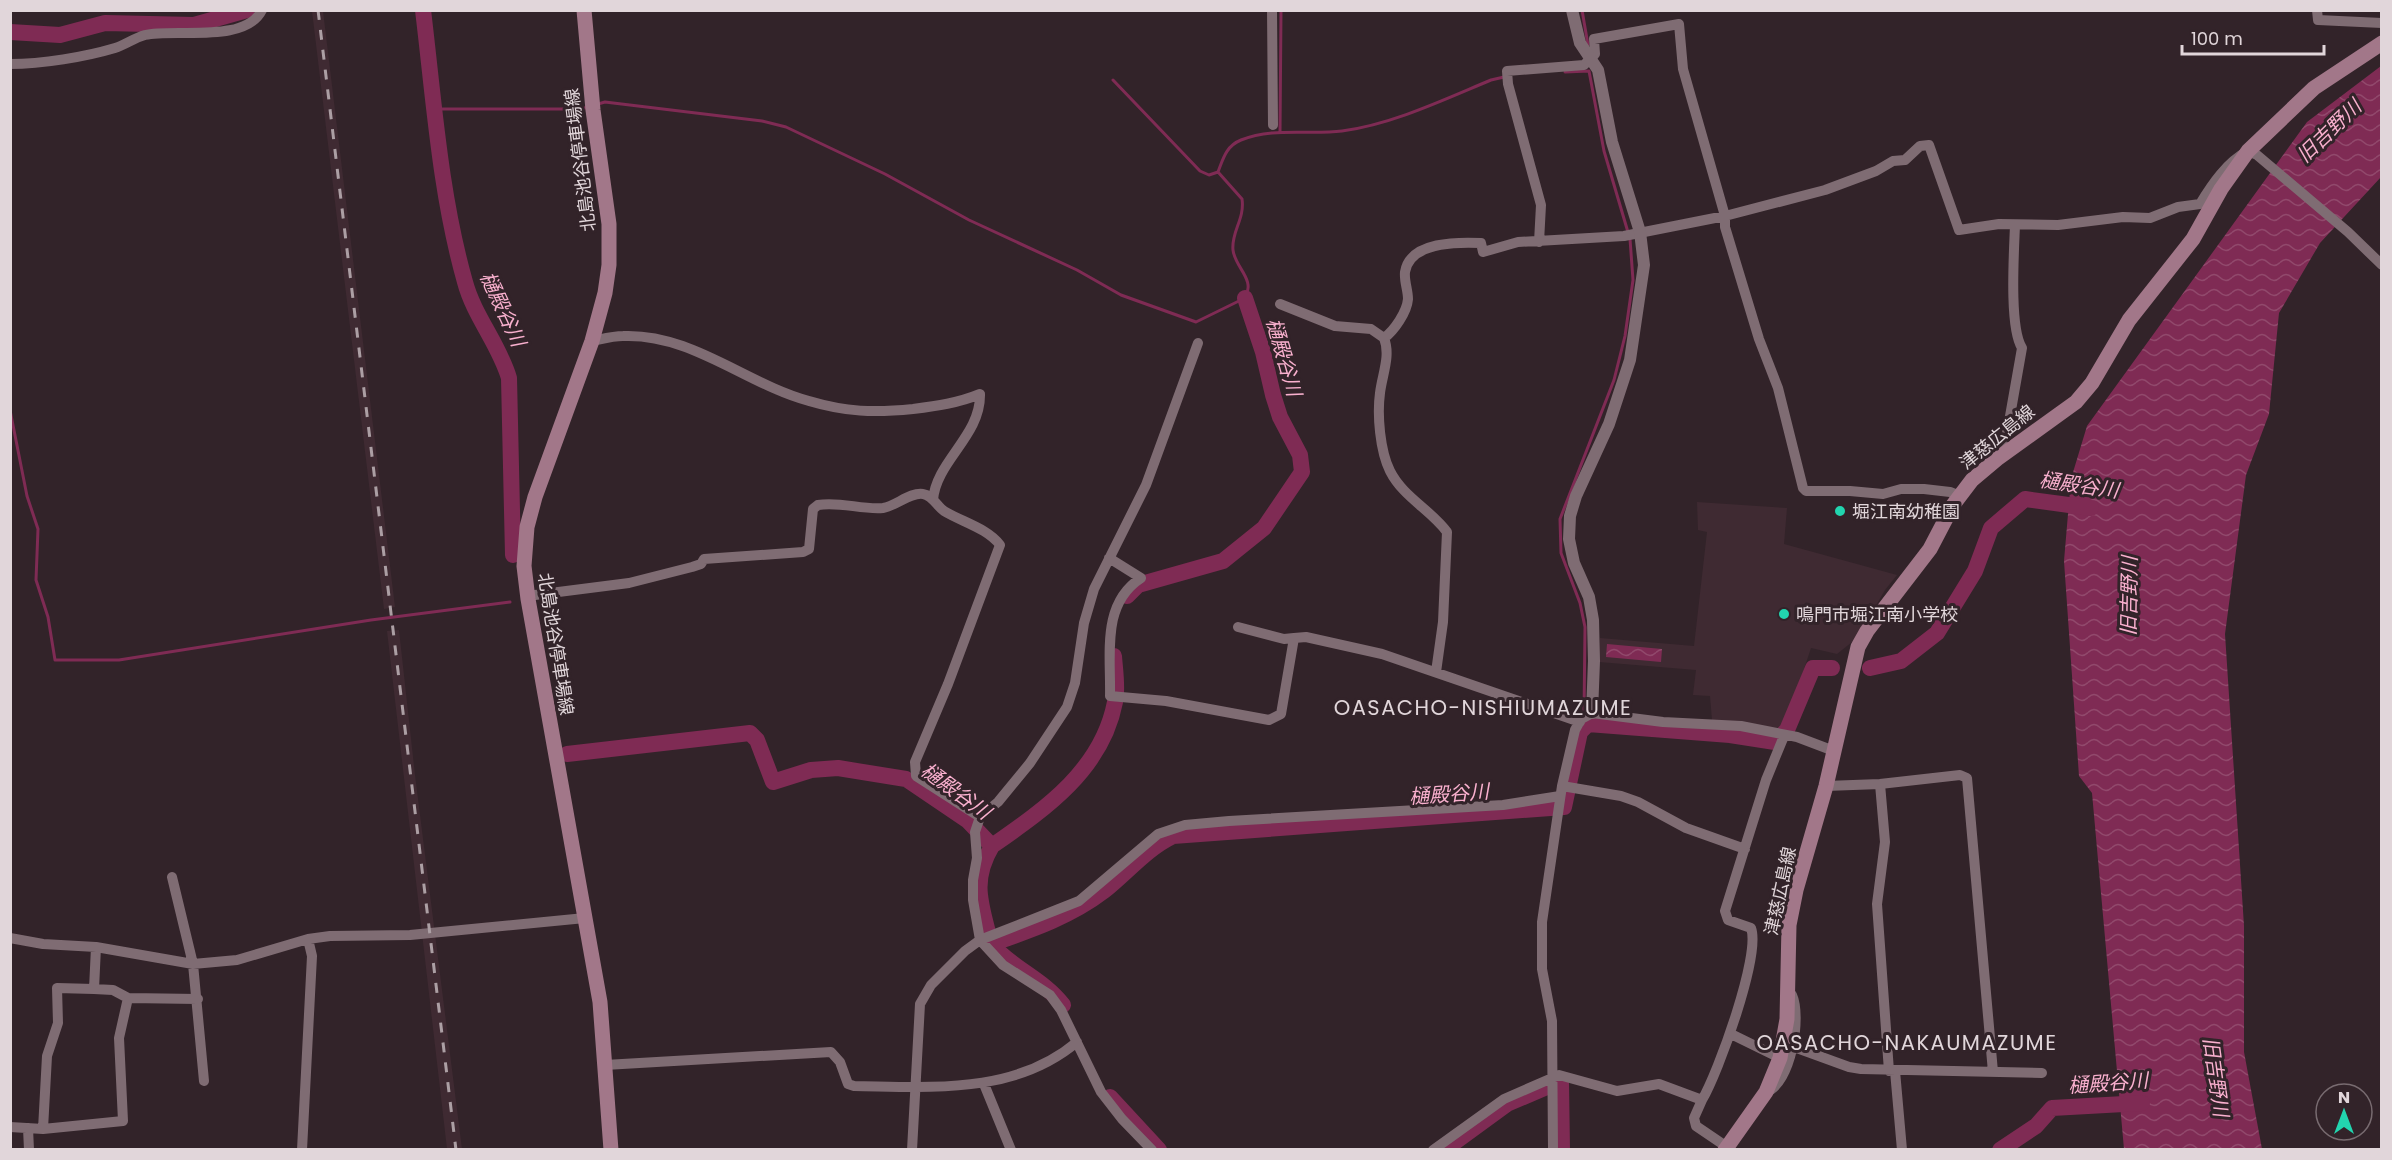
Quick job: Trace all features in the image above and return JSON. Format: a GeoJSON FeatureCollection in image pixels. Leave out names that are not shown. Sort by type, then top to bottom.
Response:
{"type":"FeatureCollection","features":[{"type":"Feature","properties":{"kind":"main road","name":"北島池谷停車場線"},"geometry":{"type":"LineString","coordinates":[[584,10],[593,110],[609,224],[609,265],[605,292],[592,341],[535,497],[527,526],[524,566],[527,596],[600,1002],[611,1149]]}},
{"type":"Feature","properties":{"kind":"main road","name":"津慈広島線"},"geometry":{"type":"LineString","coordinates":[[1726,1148],[1766,1092],[1785,1041],[1789,925],[1796,890],[1826,786],[1858,647],[1867,631],[1930,549],[1960,496],[1972,480],[1997,459],[2076,402],[2092,383],[2129,320],[2193,238],[2221,189],[2314,88],[2382,43]]}},
{"type":"Feature","properties":{"kind":"street"},"geometry":{"type":"LineString","coordinates":[[10,64],[33,64],[115,48],[145,35],[214,32],[236,28],[254,21],[262,10]]}},
{"type":"Feature","properties":{"kind":"street"},"geometry":{"type":"LineString","coordinates":[[1272,10],[1273,125]]}},
{"type":"Feature","properties":{"kind":"street"},"geometry":{"type":"LineString","coordinates":[[1553,1149],[1555,1083],[1552,1021],[1541,945],[1560,798],[1575,730],[1585,717],[1594,661],[1593,620],[1589,597],[1574,563],[1569,539],[1570,516],[1576,496],[1609,424],[1630,360],[1644,266],[1632,234],[1612,142],[1604,91],[1572,10]]}},
{"type":"Feature","properties":{"kind":"street"},"geometry":{"type":"LineString","coordinates":[[2317,10],[2318,20],[2382,23]]}},
{"type":"Feature","properties":{"kind":"street"},"geometry":{"type":"LineString","coordinates":[[1590,60],[1594,39],[1678,24],[1683,69],[1725,216],[1725,227],[1752,316],[1782,400],[1803,488],[1806,491],[1883,494],[1901,489],[1924,489],[1950,492],[1960,496]]}},
{"type":"Feature","properties":{"kind":"street"},"geometry":{"type":"LineString","coordinates":[[1539,242],[1541,205],[1507,71],[1590,60]]}},
{"type":"Feature","properties":{"kind":"street"},"geometry":{"type":"LineString","coordinates":[[1384,338],[1404,311],[1408,301],[1405,270],[1410,261],[1428,248],[1446,242],[1481,243],[1483,252],[1518,242],[1632,234],[1725,216],[1825,190],[1876,171],[1893,160],[1905,160],[1920,146],[1929,145],[1959,230],[1999,224],[2058,225],[2122,218],[2150,218],[2178,207],[2200,204],[2210,187],[2238,156],[2253,153],[2348,232],[2382,266]]}},
{"type":"Feature","properties":{"kind":"street"},"geometry":{"type":"LineString","coordinates":[[1997,459],[1998,447],[2007,433],[2022,348],[2017,341],[2015,315],[2015,225]]}},
{"type":"Feature","properties":{"kind":"street"},"geometry":{"type":"LineString","coordinates":[[1280,304],[1335,326],[1371,328],[1384,338],[1387,358],[1380,394],[1380,416],[1389,470],[1397,482],[1447,532],[1443,622],[1436,672]]}},
{"type":"Feature","properties":{"kind":"street"},"geometry":{"type":"LineString","coordinates":[[592,341],[623,336],[644,337],[694,350],[806,401],[846,411],[877,413],[943,405],[980,394],[976,416],[967,438],[934,486],[933,500]]}},
{"type":"Feature","properties":{"kind":"street"},"geometry":{"type":"LineString","coordinates":[[1152,1149],[1122,1119],[1101,1092],[1061,1010],[1050,995],[1002,965],[987,937],[974,900],[973,880],[977,858],[977,824],[1030,763],[1067,707],[1075,683],[1084,623],[1094,589],[1146,485],[1198,343]]}},
{"type":"Feature","properties":{"kind":"street"},"geometry":{"type":"LineString","coordinates":[[527,596],[629,583],[692,567],[701,564],[704,560],[802,552],[808,549],[813,509],[818,505],[883,508],[922,494],[933,500],[942,510],[993,537],[1000,545],[948,684],[915,762],[914,771],[916,776],[977,824]]}},
{"type":"Feature","properties":{"kind":"street"},"geometry":{"type":"LineString","coordinates":[[1109,558],[1141,578],[1127,587],[1111,622],[1110,696],[1166,700],[1269,720],[1276,718],[1281,714],[1294,638]]}},
{"type":"Feature","properties":{"kind":"street"},"geometry":{"type":"LineString","coordinates":[[1238,627],[1284,639],[1306,637],[1382,654],[1436,672],[1452,680],[1585,717],[1741,726],[1797,737],[1834,751]]}},
{"type":"Feature","properties":{"kind":"street"},"geometry":{"type":"LineString","coordinates":[[1726,1148],[1696,1126],[1694,1118],[1720,1065],[1731,1034],[1751,953],[1753,933],[1751,928],[1728,920],[1725,911],[1782,735]]}},
{"type":"Feature","properties":{"kind":"street"},"geometry":{"type":"LineString","coordinates":[[1826,786],[1880,784],[1960,775],[1966,778],[1993,1072]]}},
{"type":"Feature","properties":{"kind":"street"},"geometry":{"type":"LineString","coordinates":[[1880,784],[1885,842],[1877,904],[1892,1071],[1902,1149]]}},
{"type":"Feature","properties":{"kind":"street"},"geometry":{"type":"LineString","coordinates":[[912,1149],[920,1004],[931,985],[965,951],[987,937],[1079,901],[1158,834],[1169,829],[1229,821],[1503,804],[1560,798],[1638,802],[1686,828],[1745,849]]}},
{"type":"Feature","properties":{"kind":"street"},"geometry":{"type":"LineString","coordinates":[[172,877],[193,964],[204,1081]]}},
{"type":"Feature","properties":{"kind":"street"},"geometry":{"type":"LineString","coordinates":[[10,938],[43,944],[96,948],[193,964],[237,960],[308,939],[330,936],[410,935],[585,918]]}},
{"type":"Feature","properties":{"kind":"street"},"geometry":{"type":"LineString","coordinates":[[303,1149],[312,956],[308,939]]}},
{"type":"Feature","properties":{"kind":"street"},"geometry":{"type":"LineString","coordinates":[[94,989],[96,948]]}},
{"type":"Feature","properties":{"kind":"street"},"geometry":{"type":"LineString","coordinates":[[1766,1092],[1777,1085],[1796,1048],[1794,999],[1788,987]]}},
{"type":"Feature","properties":{"kind":"street"},"geometry":{"type":"LineString","coordinates":[[43,1129],[47,1056],[58,1023],[57,988],[113,990],[128,998],[198,999]]}},
{"type":"Feature","properties":{"kind":"street"},"geometry":{"type":"LineString","coordinates":[[10,1127],[43,1129],[123,1121],[119,1038],[128,998]]}},
{"type":"Feature","properties":{"kind":"street"},"geometry":{"type":"LineString","coordinates":[[1731,1034],[1780,1058]]}},
{"type":"Feature","properties":{"kind":"street"},"geometry":{"type":"LineString","coordinates":[[605,1065],[831,1052],[840,1062],[848,1084],[854,1086],[916,1087],[984,1084],[1034,1070],[1077,1042]]}},
{"type":"Feature","properties":{"kind":"street"},"geometry":{"type":"LineString","coordinates":[[1796,1048],[1849,1068],[1892,1071],[2043,1073]]}},
{"type":"Feature","properties":{"kind":"street"},"geometry":{"type":"LineString","coordinates":[[1433,1149],[1504,1099],[1555,1083],[1559,1075],[1617,1091],[1659,1084],[1702,1100]]}},
{"type":"Feature","properties":{"kind":"street"},"geometry":{"type":"LineString","coordinates":[[984,1084],[1011,1149]]}},
{"type":"Feature","properties":{"kind":"street"},"geometry":{"type":"LineString","coordinates":[[28,1128],[29,1149]]}},
{"type":"Feature","properties":{"kind":"shaded area"},"geometry":{"type":"Polygon","coordinates":[[[312,11],[323,11],[395,607],[384,609],[312,11]]]}},
{"type":"Feature","properties":{"kind":"shaded area","name":"鳴門市堀江南小学校"},"geometry":{"type":"Polygon","coordinates":[[[1697,502],[1787,508],[1784,544],[1897,575],[1885,590],[1857,638],[1837,654],[1811,648],[1796,693],[1780,729],[1712,720],[1710,696],[1693,695],[1696,670],[1599,662],[1600,638],[1694,646],[1707,532],[1698,530],[1697,502]]]}},
{"type":"Feature","properties":{"kind":"shaded area"},"geometry":{"type":"Polygon","coordinates":[[[399,630],[462,1149],[447,1149],[387,631],[399,630]]]}},
{"type":"Feature","properties":{"kind":"water","name":"旧吉野川"},"geometry":{"type":"Polygon","coordinates":[[[2381,66],[2381,177],[2320,243],[2279,313],[2269,414],[2246,475],[2225,634],[2244,926],[2244,1052],[2262,1149],[2124,1149],[2092,793],[2079,776],[2064,561],[2071,479],[2087,426],[2307,122],[2381,66]]]}},
{"type":"Feature","properties":{"kind":"water"},"geometry":{"type":"Polygon","coordinates":[[[1607,644],[1662,649],[1661,662],[1606,657],[1607,644]]]}},
{"type":"Feature","properties":{"kind":"waterway","name":"樋殿谷川"},"geometry":{"type":"LineString","coordinates":[[10,32],[60,35],[105,23],[194,25],[247,10]]}},
{"type":"Feature","properties":{"kind":"waterway","name":"樋殿谷川"},"geometry":{"type":"LineString","coordinates":[[423,10],[439,147],[456,249],[469,294],[509,378],[513,555]]}},
{"type":"Feature","properties":{"kind":"waterway"},"geometry":{"type":"LineString","coordinates":[[1280,132],[1281,10]]}},
{"type":"Feature","properties":{"kind":"waterway"},"geometry":{"type":"LineString","coordinates":[[1582,10],[1588,45]]}},
{"type":"Feature","properties":{"kind":"waterway"},"geometry":{"type":"LineString","coordinates":[[1565,72],[1589,71],[1604,151],[1630,239],[1633,280],[1625,336],[1614,380],[1560,519],[1561,553],[1580,603],[1585,627],[1584,714]]}},
{"type":"Feature","properties":{"kind":"waterway"},"geometry":{"type":"LineString","coordinates":[[598,104],[605,102],[762,121],[786,127],[885,174],[969,220],[1077,270],[1121,295],[1196,322],[1245,298],[1248,291],[1247,279],[1233,250],[1234,237],[1242,213],[1242,199],[1218,172],[1226,153],[1232,146],[1253,136],[1278,132],[1329,132],[1361,128],[1418,110],[1491,80],[1504,77]]}},
{"type":"Feature","properties":{"kind":"waterway"},"geometry":{"type":"LineString","coordinates":[[1113,80],[1200,171],[1209,175],[1218,172]]}},
{"type":"Feature","properties":{"kind":"waterway"},"geometry":{"type":"LineString","coordinates":[[435,109],[580,109],[589,107]]}},
{"type":"Feature","properties":{"kind":"waterway","name":"樋殿谷川"},"geometry":{"type":"LineString","coordinates":[[1127,596],[1138,585],[1223,561],[1264,528],[1302,472],[1300,455],[1280,417],[1263,352],[1245,298]]}},
{"type":"Feature","properties":{"kind":"waterway"},"geometry":{"type":"LineString","coordinates":[[10,410],[27,496],[38,529],[36,580],[48,617],[55,660],[119,660],[371,620],[510,602]]}},
{"type":"Feature","properties":{"kind":"waterway","name":"樋殿谷川"},"geometry":{"type":"LineString","coordinates":[[1870,668],[1901,661],[1937,633],[1975,571],[1991,528],[2025,499],[2091,508]]}},
{"type":"Feature","properties":{"kind":"waterway","name":"樋殿谷川"},"geometry":{"type":"LineString","coordinates":[[567,754],[750,733],[757,740],[773,782],[811,770],[838,768],[906,779],[968,821],[992,846],[1051,802],[1084,768],[1098,748],[1108,726],[1116,697],[1114,656]]}},
{"type":"Feature","properties":{"kind":"waterway","name":"樋殿谷川"},"geometry":{"type":"LineString","coordinates":[[992,846],[985,859],[980,883],[980,895],[991,944],[1035,928],[1078,908],[1104,891],[1154,848],[1173,836],[1564,807],[1580,732],[1588,724],[1730,735],[1775,742],[1787,730],[1813,668],[1832,668]]}},
{"type":"Feature","properties":{"kind":"waterway","name":"樋殿谷川"},"geometry":{"type":"LineString","coordinates":[[991,944],[1046,988],[1063,1005]]}},
{"type":"Feature","properties":{"kind":"waterway","name":"樋殿谷川"},"geometry":{"type":"LineString","coordinates":[[1444,1150],[1507,1104],[1561,1081],[1562,1150]]}},
{"type":"Feature","properties":{"kind":"waterway","name":"樋殿谷川"},"geometry":{"type":"LineString","coordinates":[[1110,1097],[1159,1150]]}},
{"type":"Feature","properties":{"kind":"waterway","name":"樋殿谷川"},"geometry":{"type":"LineString","coordinates":[[2000,1150],[2036,1126],[2052,1108],[2142,1103]]}},
{"type":"Feature","properties":{"kind":"railway"},"geometry":{"type":"LineString","coordinates":[[318,10],[456,1150]]}},
{"type":"Feature","properties":{"kind":"place","name":"堀江南幼稚園"},"geometry":{"type":"Point","coordinates":[1840,511]}},
{"type":"Feature","properties":{"kind":"place","name":"鳴門市堀江南小学校"},"geometry":{"type":"Point","coordinates":[1784,614]}},
{"type":"Feature","properties":{"kind":"district","name":"OASACHO-NISHIUMAZUME"},"geometry":{"type":"Point","coordinates":[1483,707]}},
{"type":"Feature","properties":{"kind":"district","name":"OASACHO-NAKAUMAZUME"},"geometry":{"type":"Point","coordinates":[1907,1042]}}]}
